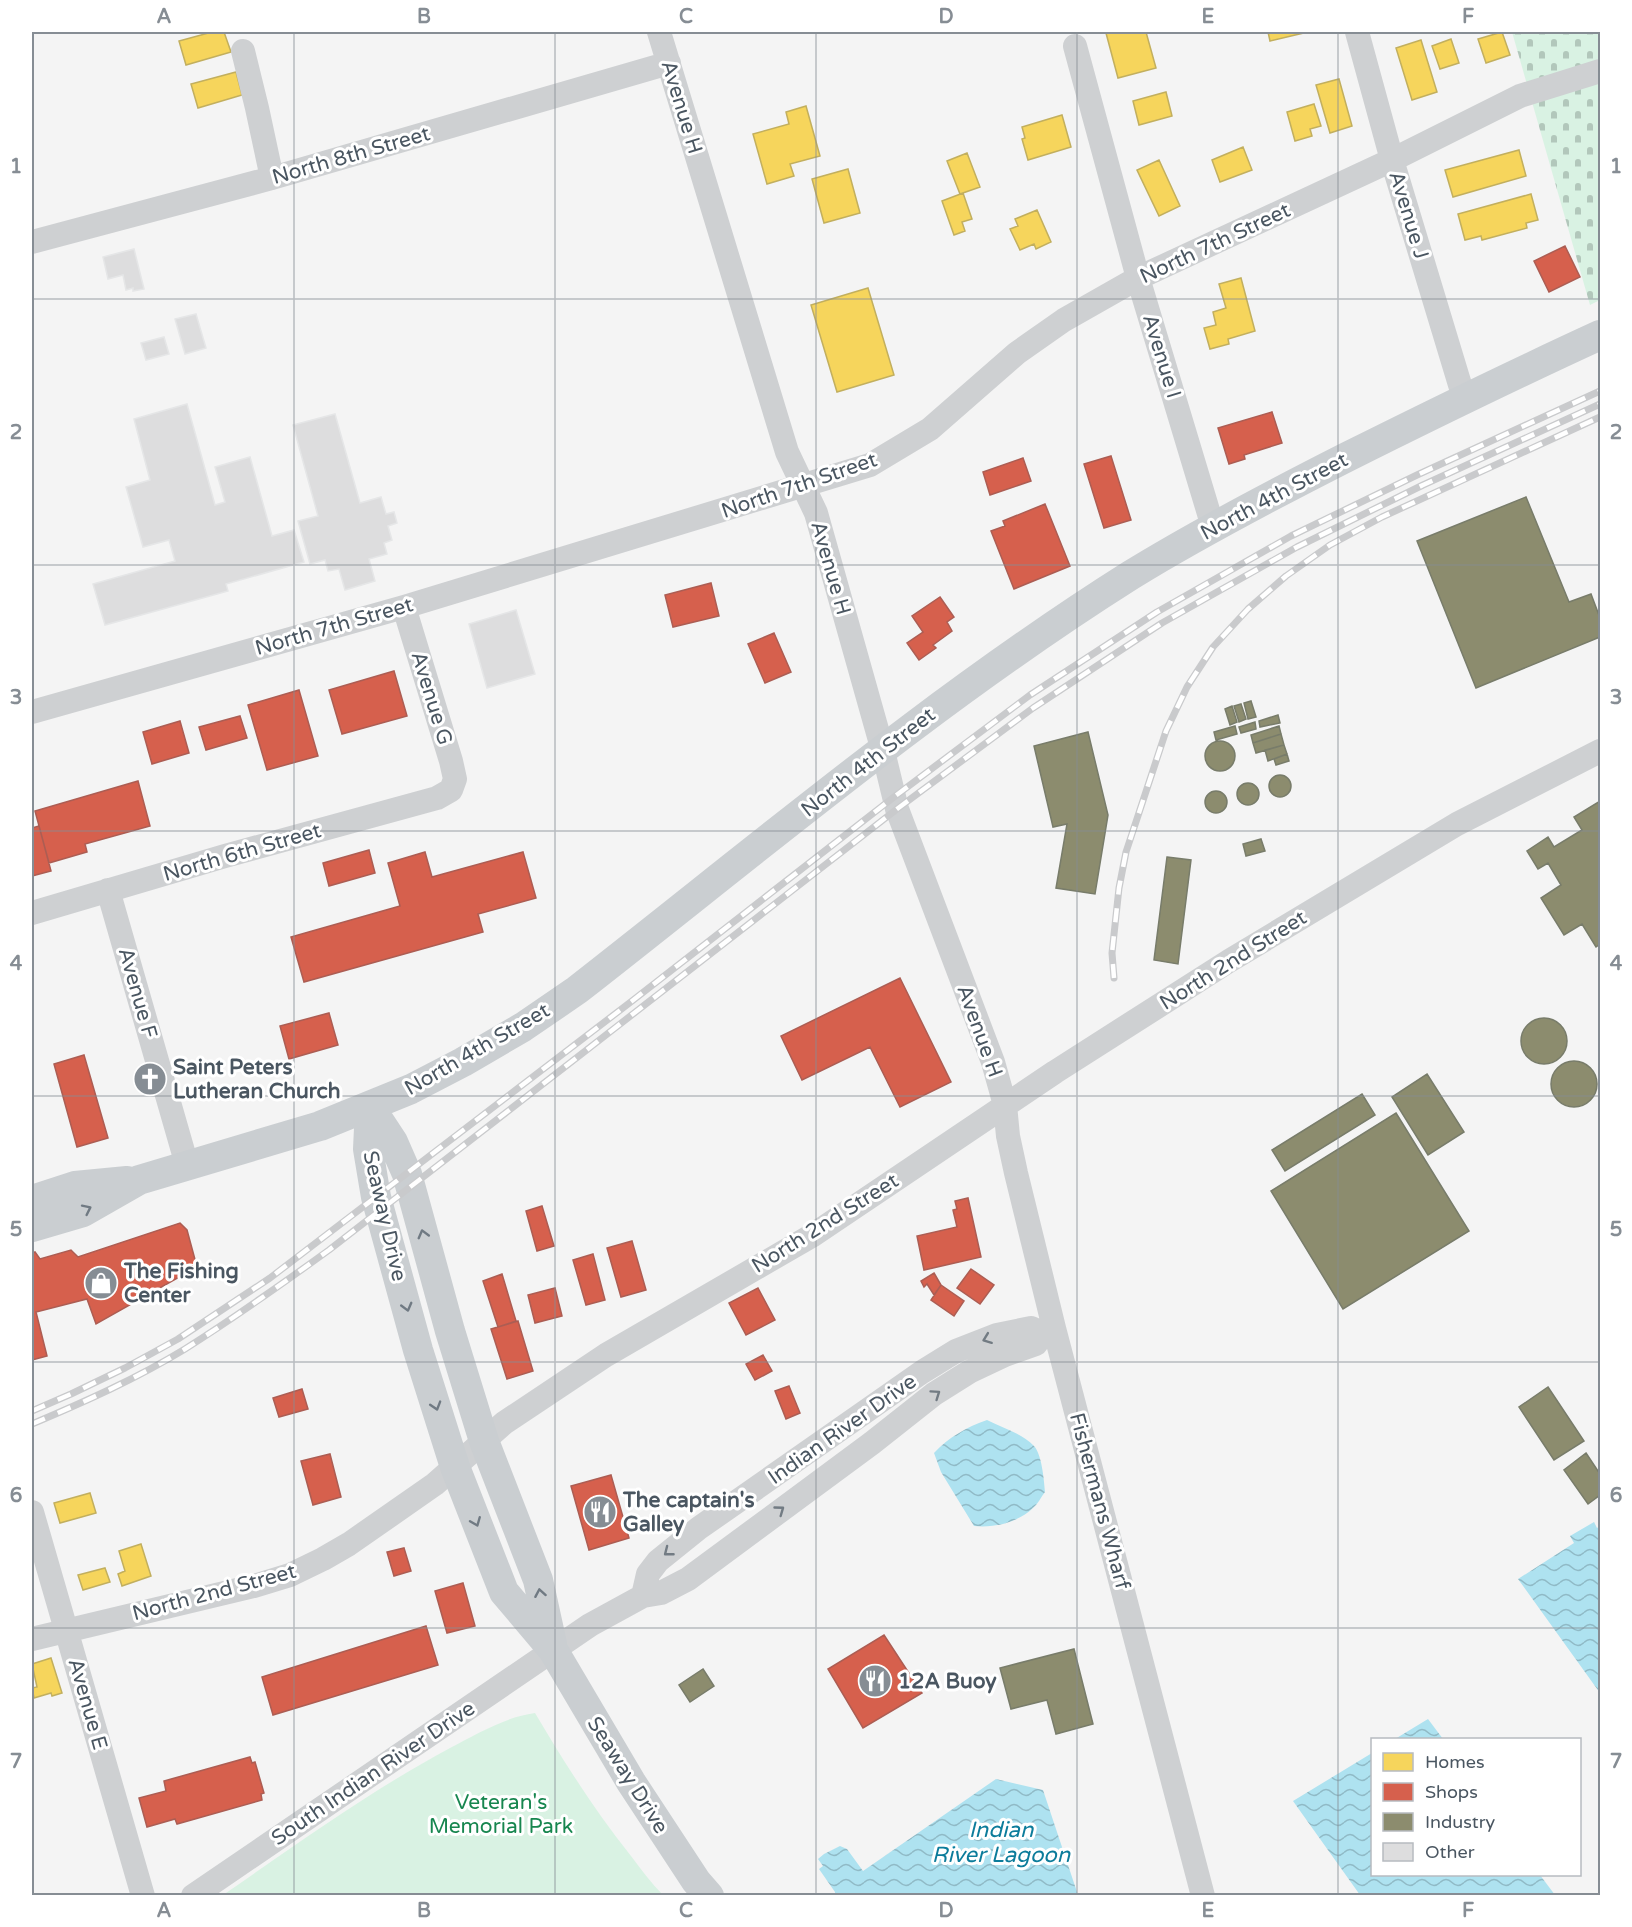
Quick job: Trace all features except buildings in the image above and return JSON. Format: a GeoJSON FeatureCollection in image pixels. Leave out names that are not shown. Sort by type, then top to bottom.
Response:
{"type":"FeatureCollection","features":[{"type":"Feature","properties":{"kind":"main road","name":"North 4th Street"},"geometry":{"type":"LineString","coordinates":[[32,1227],[82,1212],[139,1180],[320,1126],[370,1107],[463,1062],[523,1027],[577,990],[965,687],[1131,575],[1289,486],[1464,398],[1600,335]]}},
{"type":"Feature","properties":{"kind":"main road","name":"Seaway Drive"},"geometry":{"type":"LineString","coordinates":[[370,1107],[393,1142],[406,1173],[450,1331],[484,1441],[538,1580],[553,1650]]}},
{"type":"Feature","properties":{"kind":"main road","name":"Seaway Drive"},"geometry":{"type":"LineString","coordinates":[[370,1107],[368,1149],[376,1197],[418,1350],[455,1467],[504,1592],[553,1650],[631,1782],[696,1881],[709,1896]]}},
{"type":"Feature","properties":{"kind":"main road","name":"North 4th Street"},"geometry":{"type":"LineString","coordinates":[[32,1200],[75,1186],[139,1180]]}},
{"type":"Feature","properties":{"kind":"street","name":"Avenue H"},"geometry":{"type":"LineString","coordinates":[[659,32],[787,452],[816,513],[883,751],[897,809],[993,1062],[1005,1105]]}},
{"type":"Feature","properties":{"kind":"street","name":"Avenue J"},"geometry":{"type":"LineString","coordinates":[[1357,32],[1392,160],[1464,398]]}},
{"type":"Feature","properties":{"kind":"street","name":"Avenue I"},"geometry":{"type":"LineString","coordinates":[[1075,46],[1138,278],[1214,527]]}},
{"type":"Feature","properties":{"kind":"street"},"geometry":{"type":"LineString","coordinates":[[243,51],[272,178]]}},
{"type":"Feature","properties":{"kind":"street","name":"North 8th Street"},"geometry":{"type":"LineString","coordinates":[[32,242],[272,178],[669,63]]}},
{"type":"Feature","properties":{"kind":"street","name":"North 7th Street"},"geometry":{"type":"LineString","coordinates":[[32,712],[404,607],[870,465],[930,429],[1017,353],[1064,320],[1138,278],[1392,160],[1520,96],[1600,71]]}},
{"type":"Feature","properties":{"kind":"street","name":"Avenue G"},"geometry":{"type":"LineString","coordinates":[[404,607],[451,761],[455,779],[451,790]]}},
{"type":"Feature","properties":{"kind":"street","name":"North 2nd Street"},"geometry":{"type":"LineString","coordinates":[[32,1639],[220,1595],[290,1575],[324,1559],[435,1484],[519,1413],[606,1355],[813,1235],[1054,1072],[1229,961],[1446,831],[1494,804],[1600,751]]}},
{"type":"Feature","properties":{"kind":"street","name":"North 6th Street"},"geometry":{"type":"LineString","coordinates":[[32,913],[437,798],[451,790]]}},
{"type":"Feature","properties":{"kind":"street","name":"Avenue F"},"geometry":{"type":"LineString","coordinates":[[108,890],[187,1165]]}},
{"type":"Feature","properties":{"kind":"street","name":"Fishermans Wharf"},"geometry":{"type":"LineString","coordinates":[[1005,1105],[1008,1137],[1048,1331],[1203,1896]]}},
{"type":"Feature","properties":{"kind":"street","name":"Indian River Drive"},"geometry":{"type":"LineString","coordinates":[[643,1596],[648,1574],[658,1560],[699,1528],[922,1372],[956,1351],[997,1335],[1030,1328],[1048,1331]]}},
{"type":"Feature","properties":{"kind":"street","name":"Indian River Drive"},"geometry":{"type":"LineString","coordinates":[[553,1650],[590,1625],[643,1596],[661,1593],[688,1579],[872,1443],[934,1394],[969,1372],[1005,1355],[1036,1344],[1048,1331]]}},
{"type":"Feature","properties":{"kind":"street","name":"Avenue E"},"geometry":{"type":"LineString","coordinates":[[32,1512],[143,1896]]}},
{"type":"Feature","properties":{"kind":"street","name":"South Indian River Drive"},"geometry":{"type":"LineString","coordinates":[[193,1896],[553,1650]]}},
{"type":"Feature","properties":{"kind":"green space"},"geometry":{"type":"Polygon","coordinates":[[[1512,32],[1600,32],[1600,300],[1590,305],[1512,32]]]}},
{"type":"Feature","properties":{"kind":"green space","name":"Veteran's Memorial Park"},"geometry":{"type":"Polygon","coordinates":[[[535,1713],[592,1804],[663,1895],[223,1895],[334,1818],[420,1765],[491,1727],[513,1718],[535,1713]]]}},
{"type":"Feature","properties":{"kind":"water"},"geometry":{"type":"Polygon","coordinates":[[[987,1420],[1018,1434],[1034,1446],[1041,1461],[1045,1492],[1035,1506],[1013,1521],[997,1525],[974,1526],[941,1472],[934,1453],[959,1433],[987,1420]]]}},
{"type":"Feature","properties":{"kind":"water"},"geometry":{"type":"Polygon","coordinates":[[[1594,1522],[1597,1528],[1600,1526],[1600,1693],[1518,1579],[1574,1543],[1570,1536],[1594,1522]]]}},
{"type":"Feature","properties":{"kind":"water"},"geometry":{"type":"Polygon","coordinates":[[[1428,1719],[1442,1738],[1397,1738],[1428,1719]]]}},
{"type":"Feature","properties":{"kind":"water"},"geometry":{"type":"Polygon","coordinates":[[[1371,1754],[1371,1876],[1541,1876],[1555,1895],[1360,1895],[1293,1801],[1371,1754]]]}},
{"type":"Feature","properties":{"kind":"water","name":"Indian River Lagoon"},"geometry":{"type":"Polygon","coordinates":[[[996,1779],[1043,1790],[1078,1895],[835,1895],[819,1869],[823,1866],[818,1859],[840,1846],[847,1849],[863,1871],[996,1779]]]}},
{"type":"Feature","properties":{"kind":"railway"},"geometry":{"type":"LineString","coordinates":[[32,1411],[125,1368],[178,1339],[270,1278],[894,797],[1030,695],[1157,612],[1291,536],[1600,391]]}},
{"type":"Feature","properties":{"kind":"railway"},"geometry":{"type":"LineString","coordinates":[[32,1424],[110,1390],[166,1360],[222,1325],[294,1275],[897,809],[1033,708],[1162,623],[1297,547],[1423,485],[1600,404]]}},
{"type":"Feature","properties":{"kind":"railway"},"geometry":{"type":"LineString","coordinates":[[1114,978],[1112,953],[1119,888],[1126,852],[1166,731],[1187,687],[1213,647],[1248,609],[1286,576],[1330,545],[1382,517],[1600,417]]}},
{"type":"Feature","properties":{"kind":"place","name":"Saint Peters Lutheran Church"},"geometry":{"type":"Point","coordinates":[150,1079]}},
{"type":"Feature","properties":{"kind":"place","name":"The Fishing Center"},"geometry":{"type":"Point","coordinates":[101,1283]}},
{"type":"Feature","properties":{"kind":"place","name":"The captain's Galley"},"geometry":{"type":"Point","coordinates":[600,1512]}},
{"type":"Feature","properties":{"kind":"place","name":"12A Buoy"},"geometry":{"type":"Point","coordinates":[875,1681]}}]}
